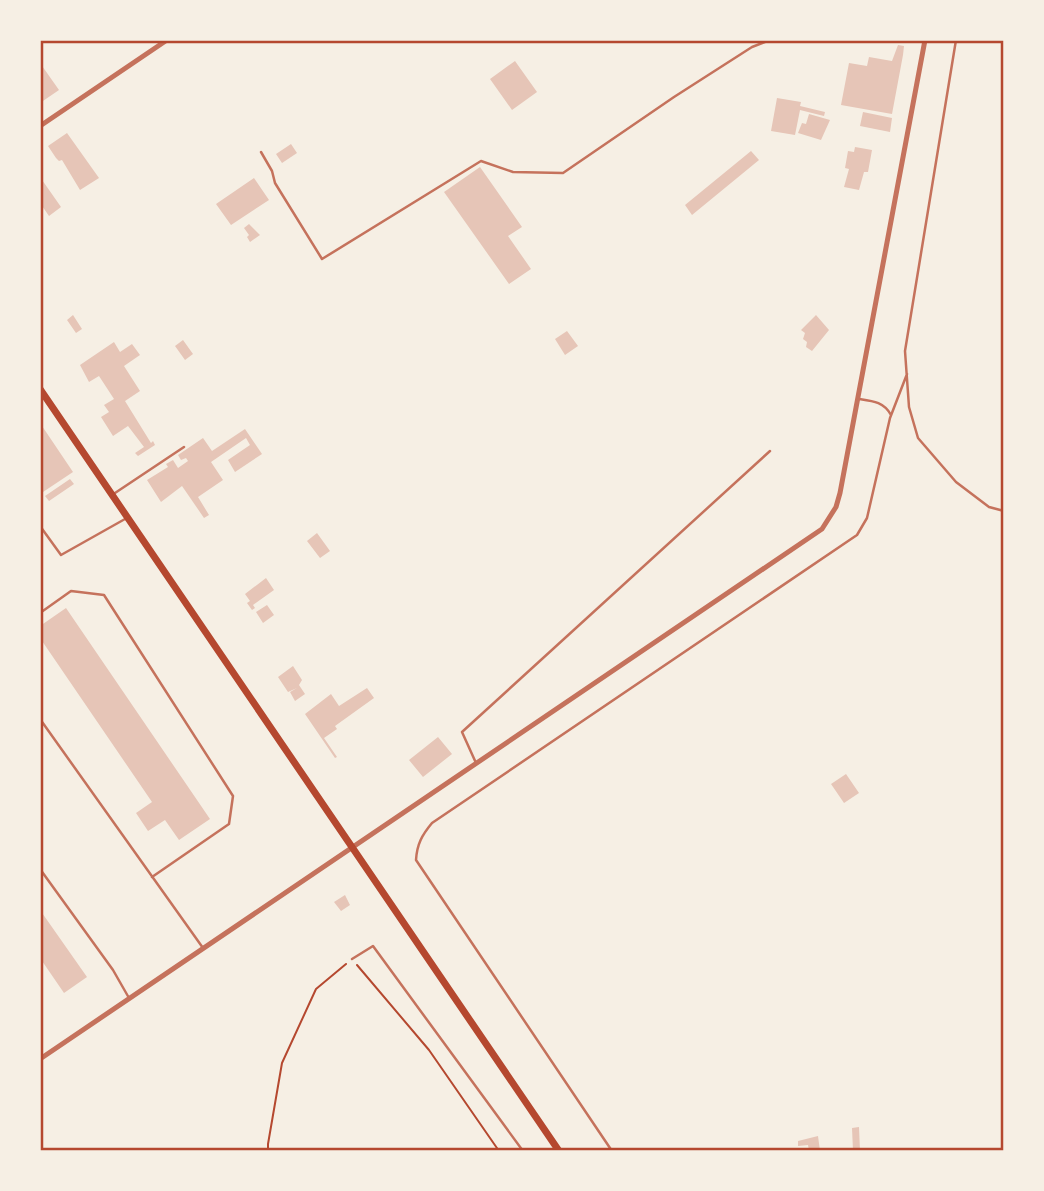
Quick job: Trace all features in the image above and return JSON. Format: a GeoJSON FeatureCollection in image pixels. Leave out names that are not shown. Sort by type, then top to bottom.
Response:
{"type":"FeatureCollection","features":[{"type":"Feature","properties":{"kind":"main road"},"geometry":{"type":"LineString","coordinates":[[40,389],[559,1151]]}},
{"type":"Feature","properties":{"kind":"street"},"geometry":{"type":"LineString","coordinates":[[40,126],[167,40]]}},
{"type":"Feature","properties":{"kind":"street"},"geometry":{"type":"LineString","coordinates":[[40,1059],[822,529],[836,507],[925,40]]}},
{"type":"Feature","properties":{"kind":"lane"},"geometry":{"type":"LineString","coordinates":[[261,152],[272,171],[275,183],[322,259],[481,161],[513,172],[563,173],[685,90],[752,47],[769,40]]}},
{"type":"Feature","properties":{"kind":"lane"},"geometry":{"type":"LineString","coordinates":[[956,40],[905,351],[909,407],[918,438],[956,482],[989,507],[1004,510]]}},
{"type":"Feature","properties":{"kind":"lane"},"geometry":{"type":"LineString","coordinates":[[612,1151],[416,860],[416,848],[432,823],[857,535],[867,517],[891,415],[907,374]]}},
{"type":"Feature","properties":{"kind":"lane"},"geometry":{"type":"LineString","coordinates":[[858,398],[886,406],[891,415]]}},
{"type":"Feature","properties":{"kind":"lane"},"geometry":{"type":"LineString","coordinates":[[112,495],[184,447]]}},
{"type":"Feature","properties":{"kind":"lane"},"geometry":{"type":"LineString","coordinates":[[476,763],[463,732],[770,451]]}},
{"type":"Feature","properties":{"kind":"lane"},"geometry":{"type":"LineString","coordinates":[[40,526],[61,555],[128,518]]}},
{"type":"Feature","properties":{"kind":"lane"},"geometry":{"type":"LineString","coordinates":[[40,613],[71,591],[104,595],[233,796],[229,824],[152,877]]}},
{"type":"Feature","properties":{"kind":"lane"},"geometry":{"type":"LineString","coordinates":[[40,719],[203,948]]}},
{"type":"Feature","properties":{"kind":"lane"},"geometry":{"type":"LineString","coordinates":[[40,869],[113,970],[129,998]]}},
{"type":"Feature","properties":{"kind":"lane"},"geometry":{"type":"LineString","coordinates":[[352,959],[373,946],[523,1151]]}},
{"type":"Feature","properties":{"kind":"path"},"geometry":{"type":"LineString","coordinates":[[268,1151],[282,1063],[316,989],[352,959],[429,1049],[499,1151]]}},
{"type":"Feature","properties":{"kind":"building"},"geometry":{"type":"Polygon","coordinates":[[[898,45],[904,46],[892,114],[841,105],[849,63],[867,66],[869,57],[892,61],[898,45]]]}},
{"type":"Feature","properties":{"kind":"building"},"geometry":{"type":"Polygon","coordinates":[[[515,61],[537,92],[512,110],[490,79],[515,61]]]}},
{"type":"Feature","properties":{"kind":"building"},"geometry":{"type":"Polygon","coordinates":[[[40,63],[59,90],[40,103],[40,63]]]}},
{"type":"Feature","properties":{"kind":"building"},"geometry":{"type":"Polygon","coordinates":[[[777,98],[801,102],[800,106],[825,112],[824,116],[800,110],[795,135],[771,131],[777,98]]]}},
{"type":"Feature","properties":{"kind":"building"},"geometry":{"type":"Polygon","coordinates":[[[863,112],[892,118],[890,132],[860,126],[863,112]]]}},
{"type":"Feature","properties":{"kind":"building"},"geometry":{"type":"Polygon","coordinates":[[[809,114],[830,120],[821,140],[798,133],[802,123],[806,124],[809,114]]]}},
{"type":"Feature","properties":{"kind":"building"},"geometry":{"type":"Polygon","coordinates":[[[67,133],[99,178],[80,190],[62,160],[56,158],[48,146],[67,133]]]}},
{"type":"Feature","properties":{"kind":"building"},"geometry":{"type":"Polygon","coordinates":[[[291,144],[297,153],[282,163],[276,154],[291,144]]]}},
{"type":"Feature","properties":{"kind":"building"},"geometry":{"type":"Polygon","coordinates":[[[855,147],[872,150],[868,172],[864,172],[859,190],[844,187],[849,169],[845,168],[848,151],[854,152],[855,147]]]}},
{"type":"Feature","properties":{"kind":"building"},"geometry":{"type":"Polygon","coordinates":[[[751,151],[759,160],[692,215],[685,205],[751,151]]]}},
{"type":"Feature","properties":{"kind":"building"},"geometry":{"type":"Polygon","coordinates":[[[480,167],[522,227],[508,236],[531,269],[509,284],[444,192],[480,167]]]}},
{"type":"Feature","properties":{"kind":"building"},"geometry":{"type":"Polygon","coordinates":[[[40,177],[61,207],[49,216],[40,203],[40,177]]]}},
{"type":"Feature","properties":{"kind":"building"},"geometry":{"type":"Polygon","coordinates":[[[254,178],[269,200],[231,225],[216,204],[254,178]]]}},
{"type":"Feature","properties":{"kind":"building"},"geometry":{"type":"Polygon","coordinates":[[[249,224],[260,235],[250,242],[244,228],[249,224]]]}},
{"type":"Feature","properties":{"kind":"building"},"geometry":{"type":"Polygon","coordinates":[[[73,315],[82,329],[76,333],[67,320],[73,315]]]}},
{"type":"Feature","properties":{"kind":"building"},"geometry":{"type":"Polygon","coordinates":[[[816,315],[829,330],[812,351],[806,347],[807,342],[803,339],[805,333],[801,330],[816,315]]]}},
{"type":"Feature","properties":{"kind":"building"},"geometry":{"type":"Polygon","coordinates":[[[567,331],[578,346],[565,355],[555,339],[567,331]]]}},
{"type":"Feature","properties":{"kind":"building"},"geometry":{"type":"Polygon","coordinates":[[[183,340],[193,354],[185,360],[175,346],[183,340]]]}},
{"type":"Feature","properties":{"kind":"building"},"geometry":{"type":"Polygon","coordinates":[[[114,342],[120,352],[132,344],[140,355],[124,366],[140,391],[125,401],[151,443],[153,441],[155,445],[138,456],[135,453],[144,447],[128,426],[113,436],[101,417],[109,412],[104,405],[114,399],[99,376],[89,382],[80,365],[114,342]]]}},
{"type":"Feature","properties":{"kind":"building"},"geometry":{"type":"Polygon","coordinates":[[[40,423],[73,472],[40,494],[40,423]]]}},
{"type":"Feature","properties":{"kind":"building"},"geometry":{"type":"Polygon","coordinates":[[[245,429],[262,454],[235,472],[228,460],[250,445],[246,438],[211,462],[223,480],[198,497],[209,515],[204,518],[182,486],[161,502],[147,480],[168,467],[166,464],[173,460],[178,468],[188,461],[186,458],[181,460],[178,455],[203,438],[212,451],[245,429]]]}},
{"type":"Feature","properties":{"kind":"building"},"geometry":{"type":"Polygon","coordinates":[[[70,479],[74,484],[49,501],[45,496],[70,479]]]}},
{"type":"Feature","properties":{"kind":"building"},"geometry":{"type":"Polygon","coordinates":[[[317,533],[330,551],[320,558],[307,541],[317,533]]]}},
{"type":"Feature","properties":{"kind":"building"},"geometry":{"type":"Polygon","coordinates":[[[266,578],[274,590],[253,605],[255,608],[252,610],[245,594],[266,578]]]}},
{"type":"Feature","properties":{"kind":"building"},"geometry":{"type":"Polygon","coordinates":[[[267,605],[274,615],[263,623],[256,612],[267,605]]]}},
{"type":"Feature","properties":{"kind":"building"},"geometry":{"type":"Polygon","coordinates":[[[66,608],[210,819],[179,840],[165,820],[148,831],[136,813],[152,802],[40,638],[40,626],[66,608]]]}},
{"type":"Feature","properties":{"kind":"building"},"geometry":{"type":"Polygon","coordinates":[[[293,666],[302,680],[299,685],[305,694],[295,701],[290,692],[297,688],[288,692],[278,677],[293,666]]]}},
{"type":"Feature","properties":{"kind":"building"},"geometry":{"type":"Polygon","coordinates":[[[367,688],[374,698],[335,726],[337,729],[324,738],[337,757],[335,758],[305,714],[331,694],[339,706],[367,688]]]}},
{"type":"Feature","properties":{"kind":"building"},"geometry":{"type":"Polygon","coordinates":[[[438,737],[452,754],[423,777],[409,760],[438,737]]]}},
{"type":"Feature","properties":{"kind":"building"},"geometry":{"type":"Polygon","coordinates":[[[846,774],[859,793],[844,803],[831,784],[846,774]]]}},
{"type":"Feature","properties":{"kind":"building"},"geometry":{"type":"Polygon","coordinates":[[[345,895],[350,905],[341,911],[334,902],[345,895]]]}},
{"type":"Feature","properties":{"kind":"building"},"geometry":{"type":"Polygon","coordinates":[[[40,910],[87,977],[64,993],[40,958],[40,910]]]}},
{"type":"Feature","properties":{"kind":"building"},"geometry":{"type":"Polygon","coordinates":[[[859,1127],[860,1151],[853,1151],[852,1128],[859,1127]]]}},
{"type":"Feature","properties":{"kind":"building"},"geometry":{"type":"Polygon","coordinates":[[[818,1136],[820,1151],[809,1151],[808,1145],[798,1146],[798,1141],[818,1136]]]}}]}
